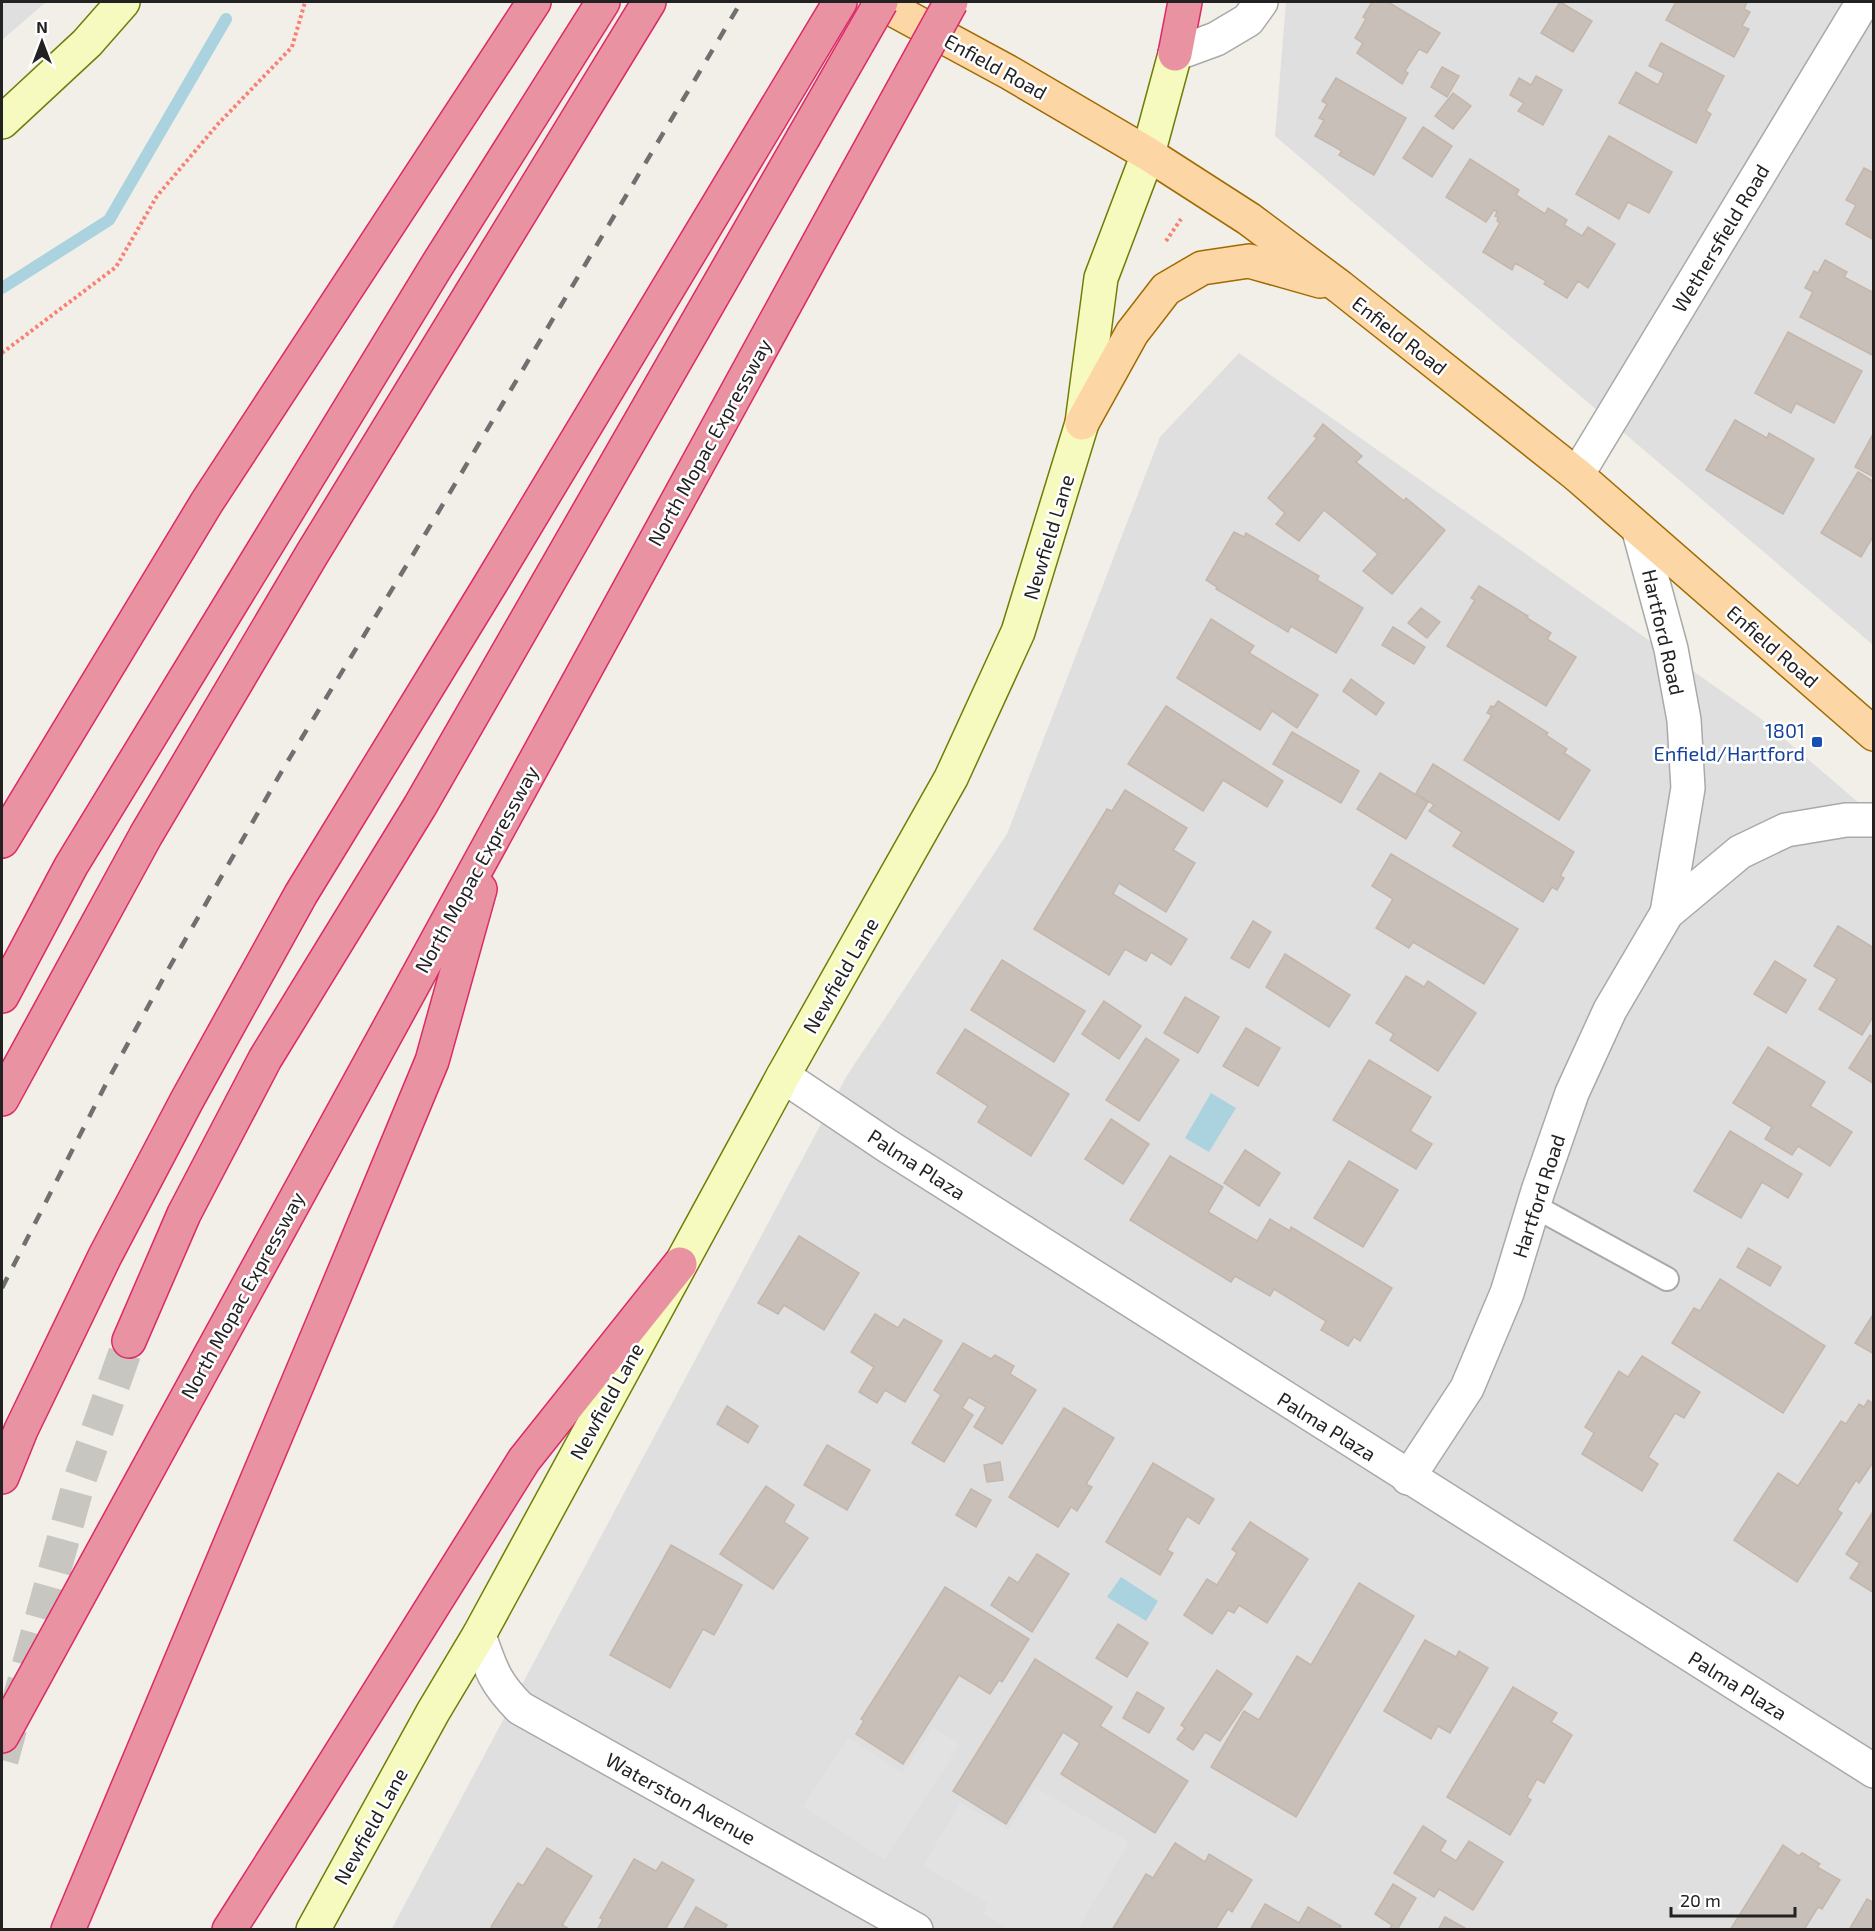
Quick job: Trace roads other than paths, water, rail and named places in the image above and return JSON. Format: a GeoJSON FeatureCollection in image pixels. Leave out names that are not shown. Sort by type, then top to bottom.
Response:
{"type":"FeatureCollection","features":[{"type":"Feature","properties":{"kind":"highway"},"geometry":{"type":"LineString","coordinates":[[2,996],[71,866],[423,287],[603,2]]}},
{"type":"Feature","properties":{"kind":"highway"},"geometry":{"type":"LineString","coordinates":[[2,1099],[152,825],[312,554],[649,2]]}},
{"type":"Feature","properties":{"kind":"highway"},"geometry":{"type":"LineString","coordinates":[[2,1477],[21,1430],[105,1256],[301,894],[840,2]]}},
{"type":"Feature","properties":{"kind":"highway"},"geometry":{"type":"LineString","coordinates":[[129,1341],[184,1214],[265,1059],[420,806],[880,2]]}},
{"type":"Feature","properties":{"kind":"highway","name":"North Mopac Expressway"},"geometry":{"type":"LineString","coordinates":[[2,1737],[951,2]]}},
{"type":"Feature","properties":{"kind":"highway"},"geometry":{"type":"LineString","coordinates":[[1175,54],[1185,2]]}},
{"type":"Feature","properties":{"kind":"highway"},"geometry":{"type":"LineString","coordinates":[[2,842],[207,502],[530,8]]}},
{"type":"Feature","properties":{"kind":"highway"},"geometry":{"type":"LineString","coordinates":[[68,1929],[432,1061],[495,835]]}},
{"type":"Feature","properties":{"kind":"highway"},"geometry":{"type":"LineString","coordinates":[[229,1929],[524,1460],[680,1264]]}},
{"type":"Feature","properties":{"kind":"main road"},"geometry":{"type":"LineString","coordinates":[[2,122],[87,43],[123,2]]}},
{"type":"Feature","properties":{"kind":"main road","name":"Enfield Road"},"geometry":{"type":"LineString","coordinates":[[880,2],[1148,154],[1249,219],[1340,287],[1577,475],[1874,734]]}},
{"type":"Feature","properties":{"kind":"main road","name":"Newfield Lane"},"geometry":{"type":"LineString","coordinates":[[313,1929],[433,1712],[479,1635],[783,1076],[951,778],[1018,633],[1082,423],[1101,278],[1148,154],[1175,54]]}},
{"type":"Feature","properties":{"kind":"main road"},"geometry":{"type":"LineString","coordinates":[[1082,423],[1132,333],[1166,289],[1202,268],[1249,261],[1340,287]]}},
{"type":"Feature","properties":{"kind":"street"},"geometry":{"type":"LineString","coordinates":[[1175,54],[1216,39],[1248,20],[1261,2]]}},
{"type":"Feature","properties":{"kind":"street","name":"Wethersfield Road"},"geometry":{"type":"LineString","coordinates":[[1577,475],[1863,2]]}},
{"type":"Feature","properties":{"kind":"street","name":"Hartford Road"},"geometry":{"type":"LineString","coordinates":[[1639,531],[1671,649],[1684,720],[1688,788],[1667,913]]}},
{"type":"Feature","properties":{"kind":"street","name":"Hartford Road"},"geometry":{"type":"LineString","coordinates":[[1408,1478],[1467,1388],[1507,1293],[1572,1093],[1611,1010],[1667,913],[1740,852],[1786,830],[1846,820],[1874,820]]}},
{"type":"Feature","properties":{"kind":"street","name":"Palma Plaza"},"geometry":{"type":"LineString","coordinates":[[783,1076],[889,1147],[1408,1478],[1874,1771]]}},
{"type":"Feature","properties":{"kind":"street","name":"Waterston Avenue"},"geometry":{"type":"LineString","coordinates":[[479,1635],[499,1686],[520,1708],[916,1929]]}},
{"type":"Feature","properties":{"kind":"lane"},"geometry":{"type":"LineString","coordinates":[[1534,1206],[1667,1279]]}},
{"type":"Feature","properties":{"kind":"water"},"geometry":{"type":"Polygon","coordinates":[[[1211,1093],[1236,1108],[1209,1152],[1185,1138],[1211,1093]]]}},
{"type":"Feature","properties":{"kind":"water"},"geometry":{"type":"Polygon","coordinates":[[[1121,1577],[1158,1601],[1146,1621],[1107,1597],[1121,1577]]]}},
{"type":"Feature","properties":{"kind":"waterway"},"geometry":{"type":"LineString","coordinates":[[2,288],[109,220],[226,19]]}},
{"type":"Feature","properties":{"kind":"tunnel"},"geometry":{"type":"LineString","coordinates":[[2,1760],[79,1482],[129,1341]]}},
{"type":"Feature","properties":{"kind":"railway"},"geometry":{"type":"LineString","coordinates":[[2,1288],[108,1080],[283,769],[741,2]]}},
{"type":"Feature","properties":{"kind":"place","name":"1801 Enfield/Hartford"},"geometry":{"type":"Point","coordinates":[1817,742]}}]}
